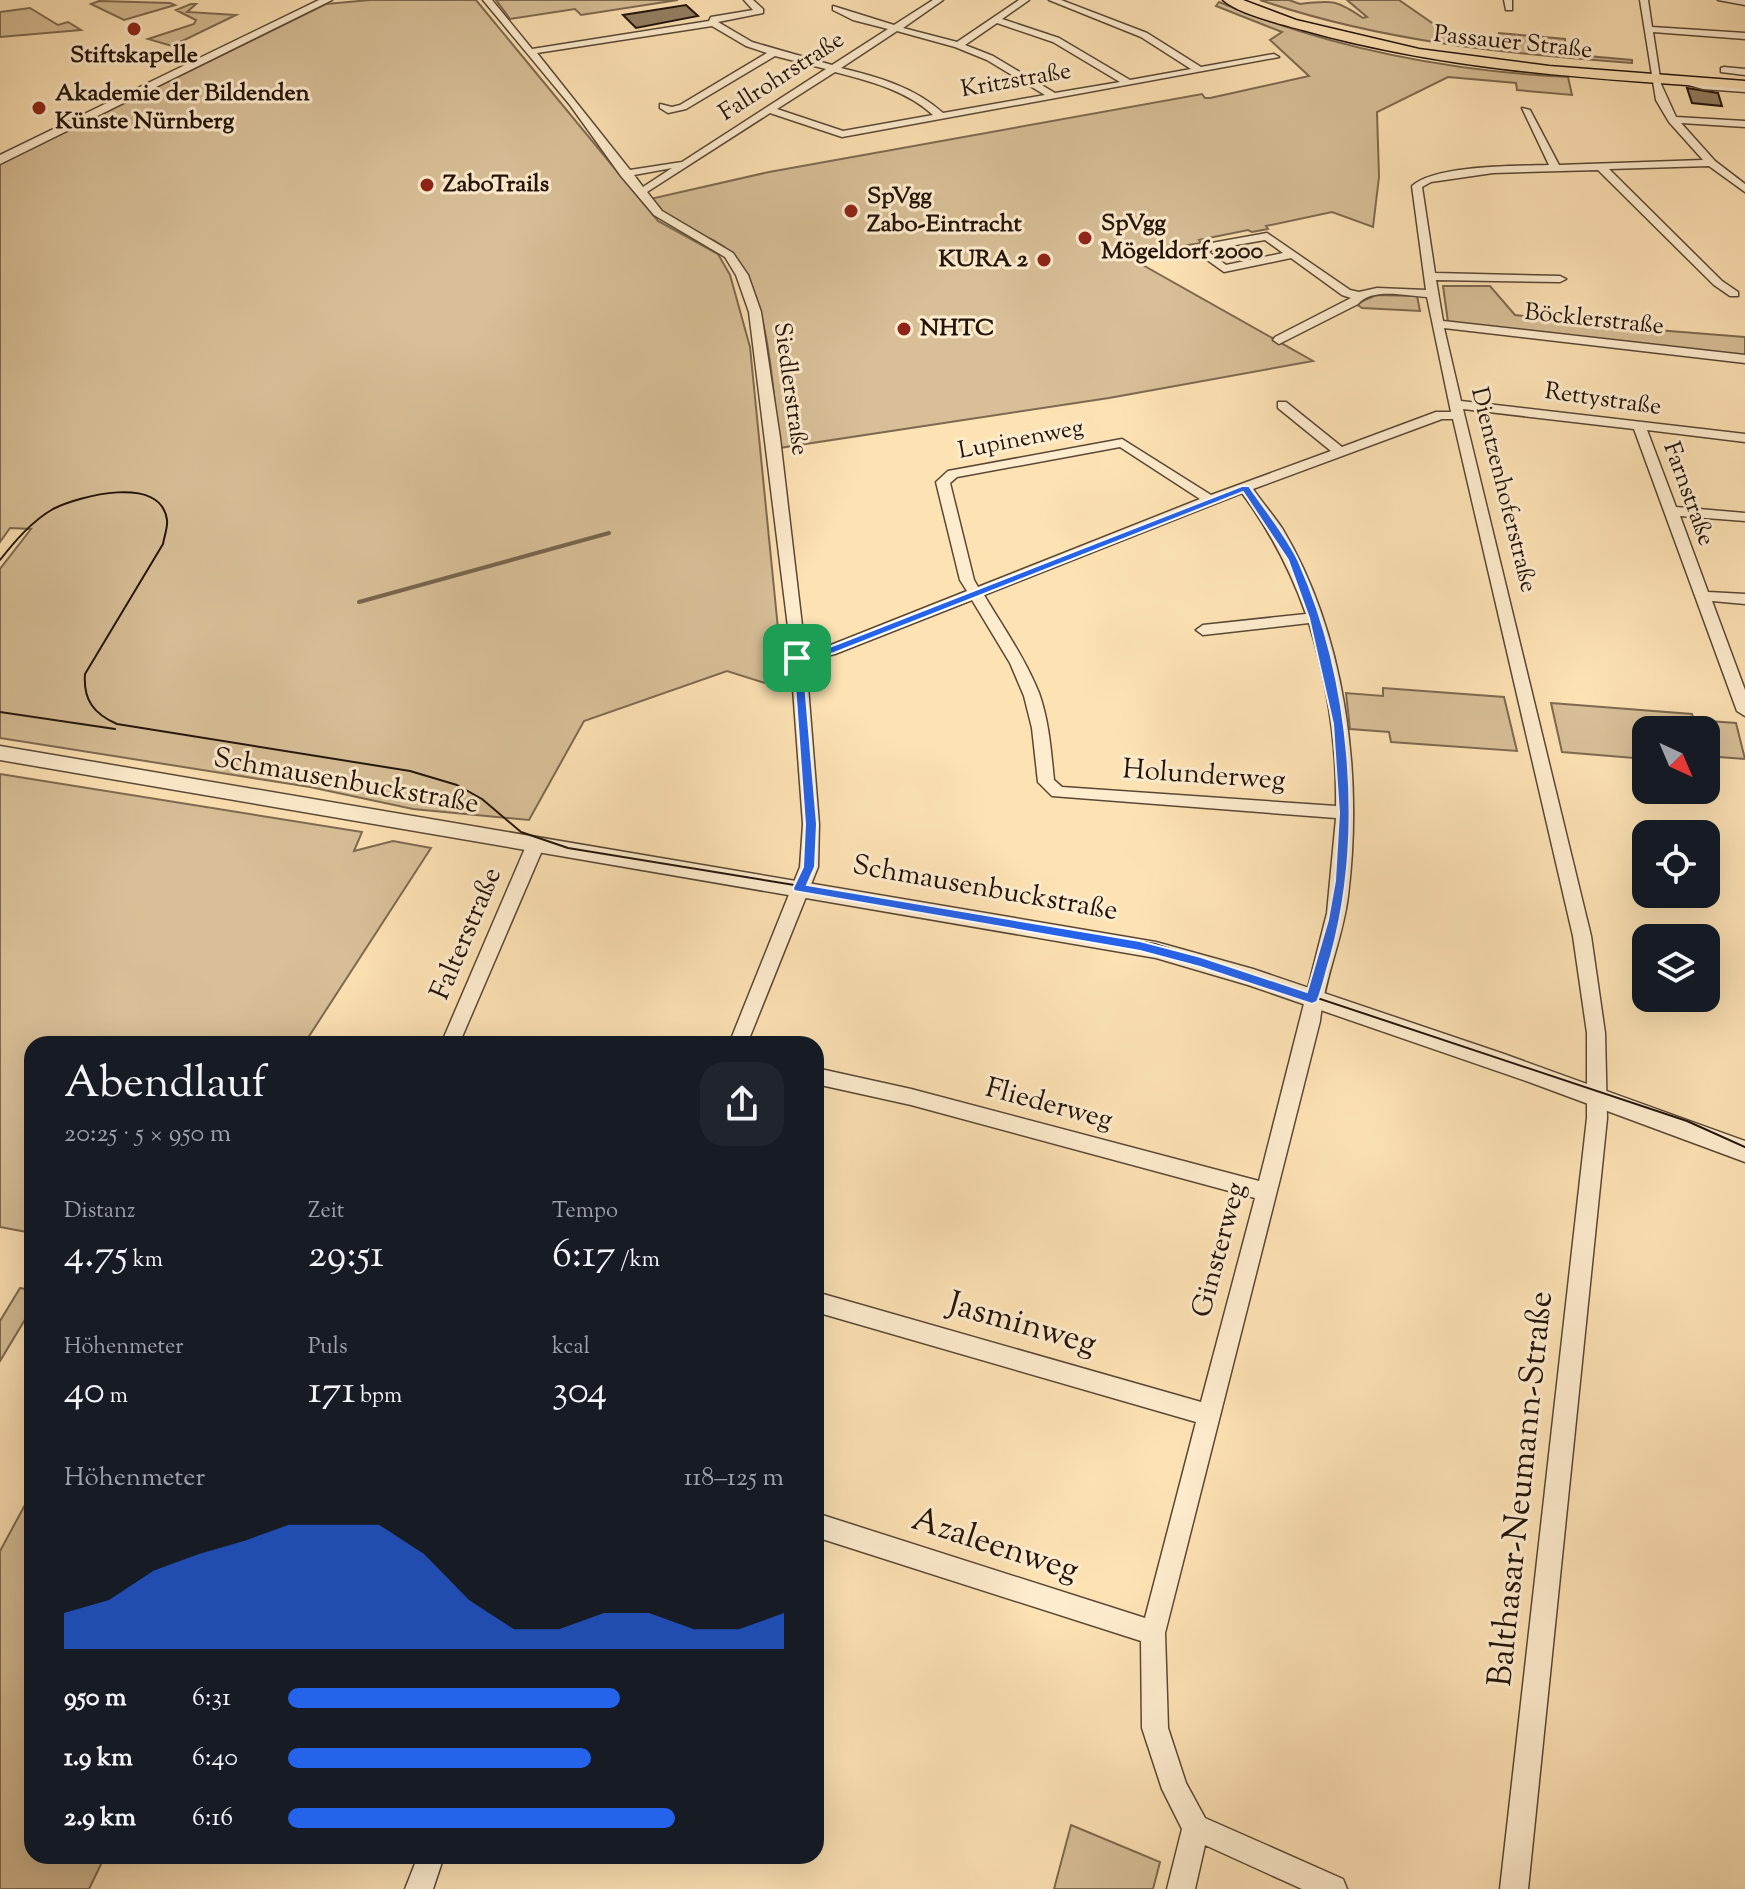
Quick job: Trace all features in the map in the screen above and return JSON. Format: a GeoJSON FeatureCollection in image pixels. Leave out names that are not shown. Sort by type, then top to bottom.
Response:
{"type":"FeatureCollection","features":[{"type":"Feature","properties":{"kind":"main road","name":"Passauer Straße"},"geometry":{"type":"LineString","coordinates":[[1230,0],[1321,33],[1456,55],[1656,75]]}},
{"type":"Feature","properties":{"kind":"main road","name":"Passauer Straße"},"geometry":{"type":"LineString","coordinates":[[1244,0],[1331,27],[1456,55]]}},
{"type":"Feature","properties":{"kind":"main road"},"geometry":{"type":"LineString","coordinates":[[1656,75],[1745,78]]}},
{"type":"Feature","properties":{"kind":"main road"},"geometry":{"type":"LineString","coordinates":[[1656,75],[1745,87]]}},
{"type":"Feature","properties":{"kind":"street"},"geometry":{"type":"LineString","coordinates":[[0,160],[311,0]]}},
{"type":"Feature","properties":{"kind":"street"},"geometry":{"type":"LineString","coordinates":[[0,151],[327,0]]}},
{"type":"Feature","properties":{"kind":"street","name":"Siedlerstraße"},"geometry":{"type":"LineString","coordinates":[[487,0],[663,218],[729,255],[742,275],[751,299],[773,438],[811,824],[809,867],[741,1036]]}},
{"type":"Feature","properties":{"kind":"street"},"geometry":{"type":"LineString","coordinates":[[713,23],[714,19],[760,11],[748,0]]}},
{"type":"Feature","properties":{"kind":"street","name":"Fallrohrstraße"},"geometry":{"type":"LineString","coordinates":[[639,191],[939,0]]}},
{"type":"Feature","properties":{"kind":"street"},"geometry":{"type":"LineString","coordinates":[[958,45],[1025,0]]}},
{"type":"Feature","properties":{"kind":"street"},"geometry":{"type":"LineString","coordinates":[[1053,0],[1144,35],[1198,69]]}},
{"type":"Feature","properties":{"kind":"street"},"geometry":{"type":"LineString","coordinates":[[1644,0],[1661,100],[1673,120],[1711,163],[1743,185]]}},
{"type":"Feature","properties":{"kind":"street"},"geometry":{"type":"LineString","coordinates":[[1722,0],[1745,2]]}},
{"type":"Feature","properties":{"kind":"street"},"geometry":{"type":"LineString","coordinates":[[836,8],[856,18],[958,45],[990,58],[1052,95]]}},
{"type":"Feature","properties":{"kind":"street"},"geometry":{"type":"LineString","coordinates":[[996,20],[1068,46],[1127,82]]}},
{"type":"Feature","properties":{"kind":"street"},"geometry":{"type":"LineString","coordinates":[[528,52],[713,23],[749,44],[774,53],[882,81],[926,103],[939,115]]}},
{"type":"Feature","properties":{"kind":"street"},"geometry":{"type":"LineString","coordinates":[[1649,29],[1745,36]]}},
{"type":"Feature","properties":{"kind":"street"},"geometry":{"type":"LineString","coordinates":[[663,106],[671,111],[683,107],[774,53]]}},
{"type":"Feature","properties":{"kind":"street","name":"Kritzstraße"},"geometry":{"type":"LineString","coordinates":[[770,110],[842,134],[1274,57]]}},
{"type":"Feature","properties":{"kind":"street"},"geometry":{"type":"LineString","coordinates":[[1724,70],[1745,72]]}},
{"type":"Feature","properties":{"kind":"street"},"geometry":{"type":"LineString","coordinates":[[1525,110],[1555,167]]}},
{"type":"Feature","properties":{"kind":"street"},"geometry":{"type":"LineString","coordinates":[[1673,120],[1745,124]]}},
{"type":"Feature","properties":{"kind":"street","name":"Fallrohrstraße"},"geometry":{"type":"LineString","coordinates":[[625,174],[688,162]]}},
{"type":"Feature","properties":{"kind":"street","name":"Dientzenhoferstraße"},"geometry":{"type":"LineString","coordinates":[[1599,1097],[1596,1033],[1582,936],[1437,324],[1417,186],[1428,179],[1459,174],[1555,167],[1711,163]]}},
{"type":"Feature","properties":{"kind":"street"},"geometry":{"type":"LineString","coordinates":[[1601,167],[1718,283],[1734,294]]}},
{"type":"Feature","properties":{"kind":"street"},"geometry":{"type":"LineString","coordinates":[[1290,255],[1224,269],[1202,252],[1210,246],[1267,236],[1346,293],[1359,296]]}},
{"type":"Feature","properties":{"kind":"street"},"geometry":{"type":"LineString","coordinates":[[1430,276],[1560,279]]}},
{"type":"Feature","properties":{"kind":"street"},"geometry":{"type":"LineString","coordinates":[[1279,340],[1359,296],[1377,291],[1433,294]]}},
{"type":"Feature","properties":{"kind":"street","name":"Böcklerstraße"},"geometry":{"type":"LineString","coordinates":[[1437,324],[1745,359]]}},
{"type":"Feature","properties":{"kind":"street"},"geometry":{"type":"LineString","coordinates":[[1282,405],[1341,453]]}},
{"type":"Feature","properties":{"kind":"street","name":"Rettystraße"},"geometry":{"type":"LineString","coordinates":[[797,658],[830,651],[1210,500],[1457,410],[1745,438]]}},
{"type":"Feature","properties":{"kind":"street","name":"Farnstraße"},"geometry":{"type":"LineString","coordinates":[[1640,428],[1742,693],[1745,711]]}},
{"type":"Feature","properties":{"kind":"street","name":"Lupinenweg"},"geometry":{"type":"LineString","coordinates":[[974,595],[967,580],[943,482],[953,474],[1122,443],[1210,500]]}},
{"type":"Feature","properties":{"kind":"street","name":"Ginsterweg"},"geometry":{"type":"LineString","coordinates":[[1196,1827],[1175,1789],[1155,1728],[1153,1633],[1311,1021],[1312,999],[1339,899],[1345,813],[1339,724],[1314,618],[1293,560],[1245,488]]}},
{"type":"Feature","properties":{"kind":"street"},"geometry":{"type":"LineString","coordinates":[[1670,511],[1745,517]]}},
{"type":"Feature","properties":{"kind":"street","name":"Holunderweg"},"geometry":{"type":"LineString","coordinates":[[974,595],[996,623],[1018,663],[1032,696],[1040,728],[1046,782],[1058,792],[1345,813]]}},
{"type":"Feature","properties":{"kind":"street"},"geometry":{"type":"LineString","coordinates":[[1703,596],[1745,599]]}},
{"type":"Feature","properties":{"kind":"street"},"geometry":{"type":"LineString","coordinates":[[1203,630],[1314,618]]}},
{"type":"Feature","properties":{"kind":"street","name":"Schmausenbuckstraße"},"geometry":{"type":"LineString","coordinates":[[0,753],[1140,946],[1201,962],[1312,999],[1599,1097],[1745,1152]]}},
{"type":"Feature","properties":{"kind":"street","name":"Falterstraße"},"geometry":{"type":"LineString","coordinates":[[453,1036],[535,846]]}},
{"type":"Feature","properties":{"kind":"street","name":"Fliederweg"},"geometry":{"type":"LineString","coordinates":[[824,1078],[911,1097],[1266,1192]]}},
{"type":"Feature","properties":{"kind":"street","name":"Balthasar-Neumann-Straße"},"geometry":{"type":"LineString","coordinates":[[1514,1889],[1599,1097]]}},
{"type":"Feature","properties":{"kind":"street","name":"Jasminweg"},"geometry":{"type":"LineString","coordinates":[[824,1304],[1208,1415]]}},
{"type":"Feature","properties":{"kind":"street","name":"Azaleenweg"},"geometry":{"type":"LineString","coordinates":[[824,1528],[1153,1633]]}},
{"type":"Feature","properties":{"kind":"street"},"geometry":{"type":"LineString","coordinates":[[1181,1889],[1196,1827],[1333,1889]]}},
{"type":"Feature","properties":{"kind":"street"},"geometry":{"type":"LineString","coordinates":[[419,1889],[428,1864]]}},
{"type":"Feature","properties":{"kind":"shaded area"},"geometry":{"type":"Polygon","coordinates":[[[370,0],[476,0],[658,221],[718,254],[730,275],[750,347],[784,689],[727,671],[584,721],[529,820],[413,809],[310,787],[0,738],[0,569],[31,529],[10,528],[0,542],[0,164],[326,4],[370,0]]]}},
{"type":"Feature","properties":{"kind":"shaded area"},"geometry":{"type":"Polygon","coordinates":[[[496,0],[678,0],[581,15],[575,9],[510,19],[496,0]]]}},
{"type":"Feature","properties":{"kind":"shaded area"},"geometry":{"type":"Polygon","coordinates":[[[1260,0],[1334,3],[1363,18],[1367,17],[1347,0],[1399,0],[1438,27],[1439,32],[1498,38],[1499,33],[1565,39],[1565,54],[1632,60],[1632,63],[1444,44],[1351,26],[1260,0]]]}},
{"type":"Feature","properties":{"kind":"shaded area"},"geometry":{"type":"Polygon","coordinates":[[[99,1],[175,5],[124,20],[91,4],[99,1]]]}},
{"type":"Feature","properties":{"kind":"shaded area"},"geometry":{"type":"Polygon","coordinates":[[[1219,2],[1303,32],[1390,54],[1479,69],[1568,77],[1572,95],[1517,90],[1516,83],[1448,77],[1377,112],[1379,177],[1373,227],[1332,212],[1266,226],[1268,229],[1248,230],[1199,240],[1201,243],[1150,251],[1154,256],[1141,264],[1313,361],[1109,398],[779,448],[772,373],[762,316],[744,269],[725,247],[672,221],[650,199],[769,172],[1202,94],[1210,98],[1309,76],[1270,40],[1282,32],[1216,6],[1219,2]]]}},
{"type":"Feature","properties":{"kind":"shaded area"},"geometry":{"type":"Polygon","coordinates":[[[196,4],[187,12],[236,15],[172,46],[148,39],[194,24],[196,20],[176,10],[196,4]]]}},
{"type":"Feature","properties":{"kind":"shaded area"},"geometry":{"type":"Polygon","coordinates":[[[30,8],[58,25],[68,22],[81,30],[0,37],[0,12],[30,8]]]}},
{"type":"Feature","properties":{"kind":"shaded area"},"geometry":{"type":"Polygon","coordinates":[[[1443,286],[1490,286],[1515,315],[1745,337],[1745,356],[1448,322],[1443,286]]]}},
{"type":"Feature","properties":{"kind":"shaded area"},"geometry":{"type":"Polygon","coordinates":[[[1376,295],[1417,296],[1420,311],[1362,308],[1356,304],[1376,295]]]}},
{"type":"Feature","properties":{"kind":"shaded area"},"geometry":{"type":"Polygon","coordinates":[[[1383,688],[1504,697],[1517,751],[1391,742],[1389,732],[1350,729],[1346,693],[1383,696],[1383,688]]]}},
{"type":"Feature","properties":{"kind":"shaded area"},"geometry":{"type":"Polygon","coordinates":[[[1551,703],[1693,716],[1632,716],[1632,758],[1562,752],[1551,703]]]}},
{"type":"Feature","properties":{"kind":"shaded area"},"geometry":{"type":"Polygon","coordinates":[[[1720,722],[1736,723],[1745,759],[1720,757],[1720,722]]]}},
{"type":"Feature","properties":{"kind":"shaded area"},"geometry":{"type":"Polygon","coordinates":[[[0,774],[362,832],[354,851],[393,841],[431,848],[309,1036],[24,1036],[24,1232],[0,1227],[0,774]]]}},
{"type":"Feature","properties":{"kind":"shaded area"},"geometry":{"type":"Polygon","coordinates":[[[20,1288],[24,1289],[24,1321],[0,1361],[0,1321],[20,1288]]]}},
{"type":"Feature","properties":{"kind":"shaded area"},"geometry":{"type":"Polygon","coordinates":[[[24,1507],[24,1864],[101,1864],[89,1889],[0,1889],[0,1551],[24,1507]]]}},
{"type":"Feature","properties":{"kind":"shaded area"},"geometry":{"type":"Polygon","coordinates":[[[1071,1825],[1160,1862],[1153,1889],[1054,1889],[1071,1825]]]}},
{"type":"Feature","properties":{"kind":"building"},"geometry":{"type":"Polygon","coordinates":[[[686,5],[698,16],[636,28],[623,15],[686,5]]]}},
{"type":"Feature","properties":{"kind":"building"},"geometry":{"type":"Polygon","coordinates":[[[1687,88],[1718,93],[1722,106],[1692,103],[1687,88]]]}},
{"type":"Feature","properties":{"kind":"waterway"},"geometry":{"type":"LineString","coordinates":[[359,602],[609,533]]}},
{"type":"Feature","properties":{"kind":"tram line"},"geometry":{"type":"LineString","coordinates":[[0,560],[31,525],[65,504],[118,492],[150,497],[161,506],[167,520],[163,544],[85,674],[88,699],[96,711],[117,724],[410,771],[457,785],[482,799],[521,832],[568,848],[1155,944],[1687,1121],[1745,1147]]}},
{"type":"Feature","properties":{"kind":"tram line"},"geometry":{"type":"LineString","coordinates":[[0,712],[115,729]]}},
{"type":"Feature","properties":{"kind":"place","name":"Stiftskapelle"},"geometry":{"type":"Point","coordinates":[134,29]}},
{"type":"Feature","properties":{"kind":"place","name":"Akademie der Bildenden Künste Nürnberg"},"geometry":{"type":"Point","coordinates":[39,108]}},
{"type":"Feature","properties":{"kind":"place","name":"ZaboTrails"},"geometry":{"type":"Point","coordinates":[427,185]}},
{"type":"Feature","properties":{"kind":"place","name":"SpVgg Zabo-Eintracht"},"geometry":{"type":"Point","coordinates":[851,211]}},
{"type":"Feature","properties":{"kind":"place","name":"SpVgg Mögeldorf 2000"},"geometry":{"type":"Point","coordinates":[1085,238]}},
{"type":"Feature","properties":{"kind":"place","name":"KURA 2"},"geometry":{"type":"Point","coordinates":[1044,260]}},
{"type":"Feature","properties":{"kind":"place","name":"NHTC"},"geometry":{"type":"Point","coordinates":[904,329]}},
{"type":"Feature","properties":{"kind":"route"},"geometry":{"type":"LineString","coordinates":[[1245,488],[1293,560],[1314,618],[1339,724],[1345,813],[1341,881],[1334,920],[1312,999],[1201,962],[1140,946],[799,888],[811,857],[811,800],[797,658],[830,651],[1245,488]]}}]}
